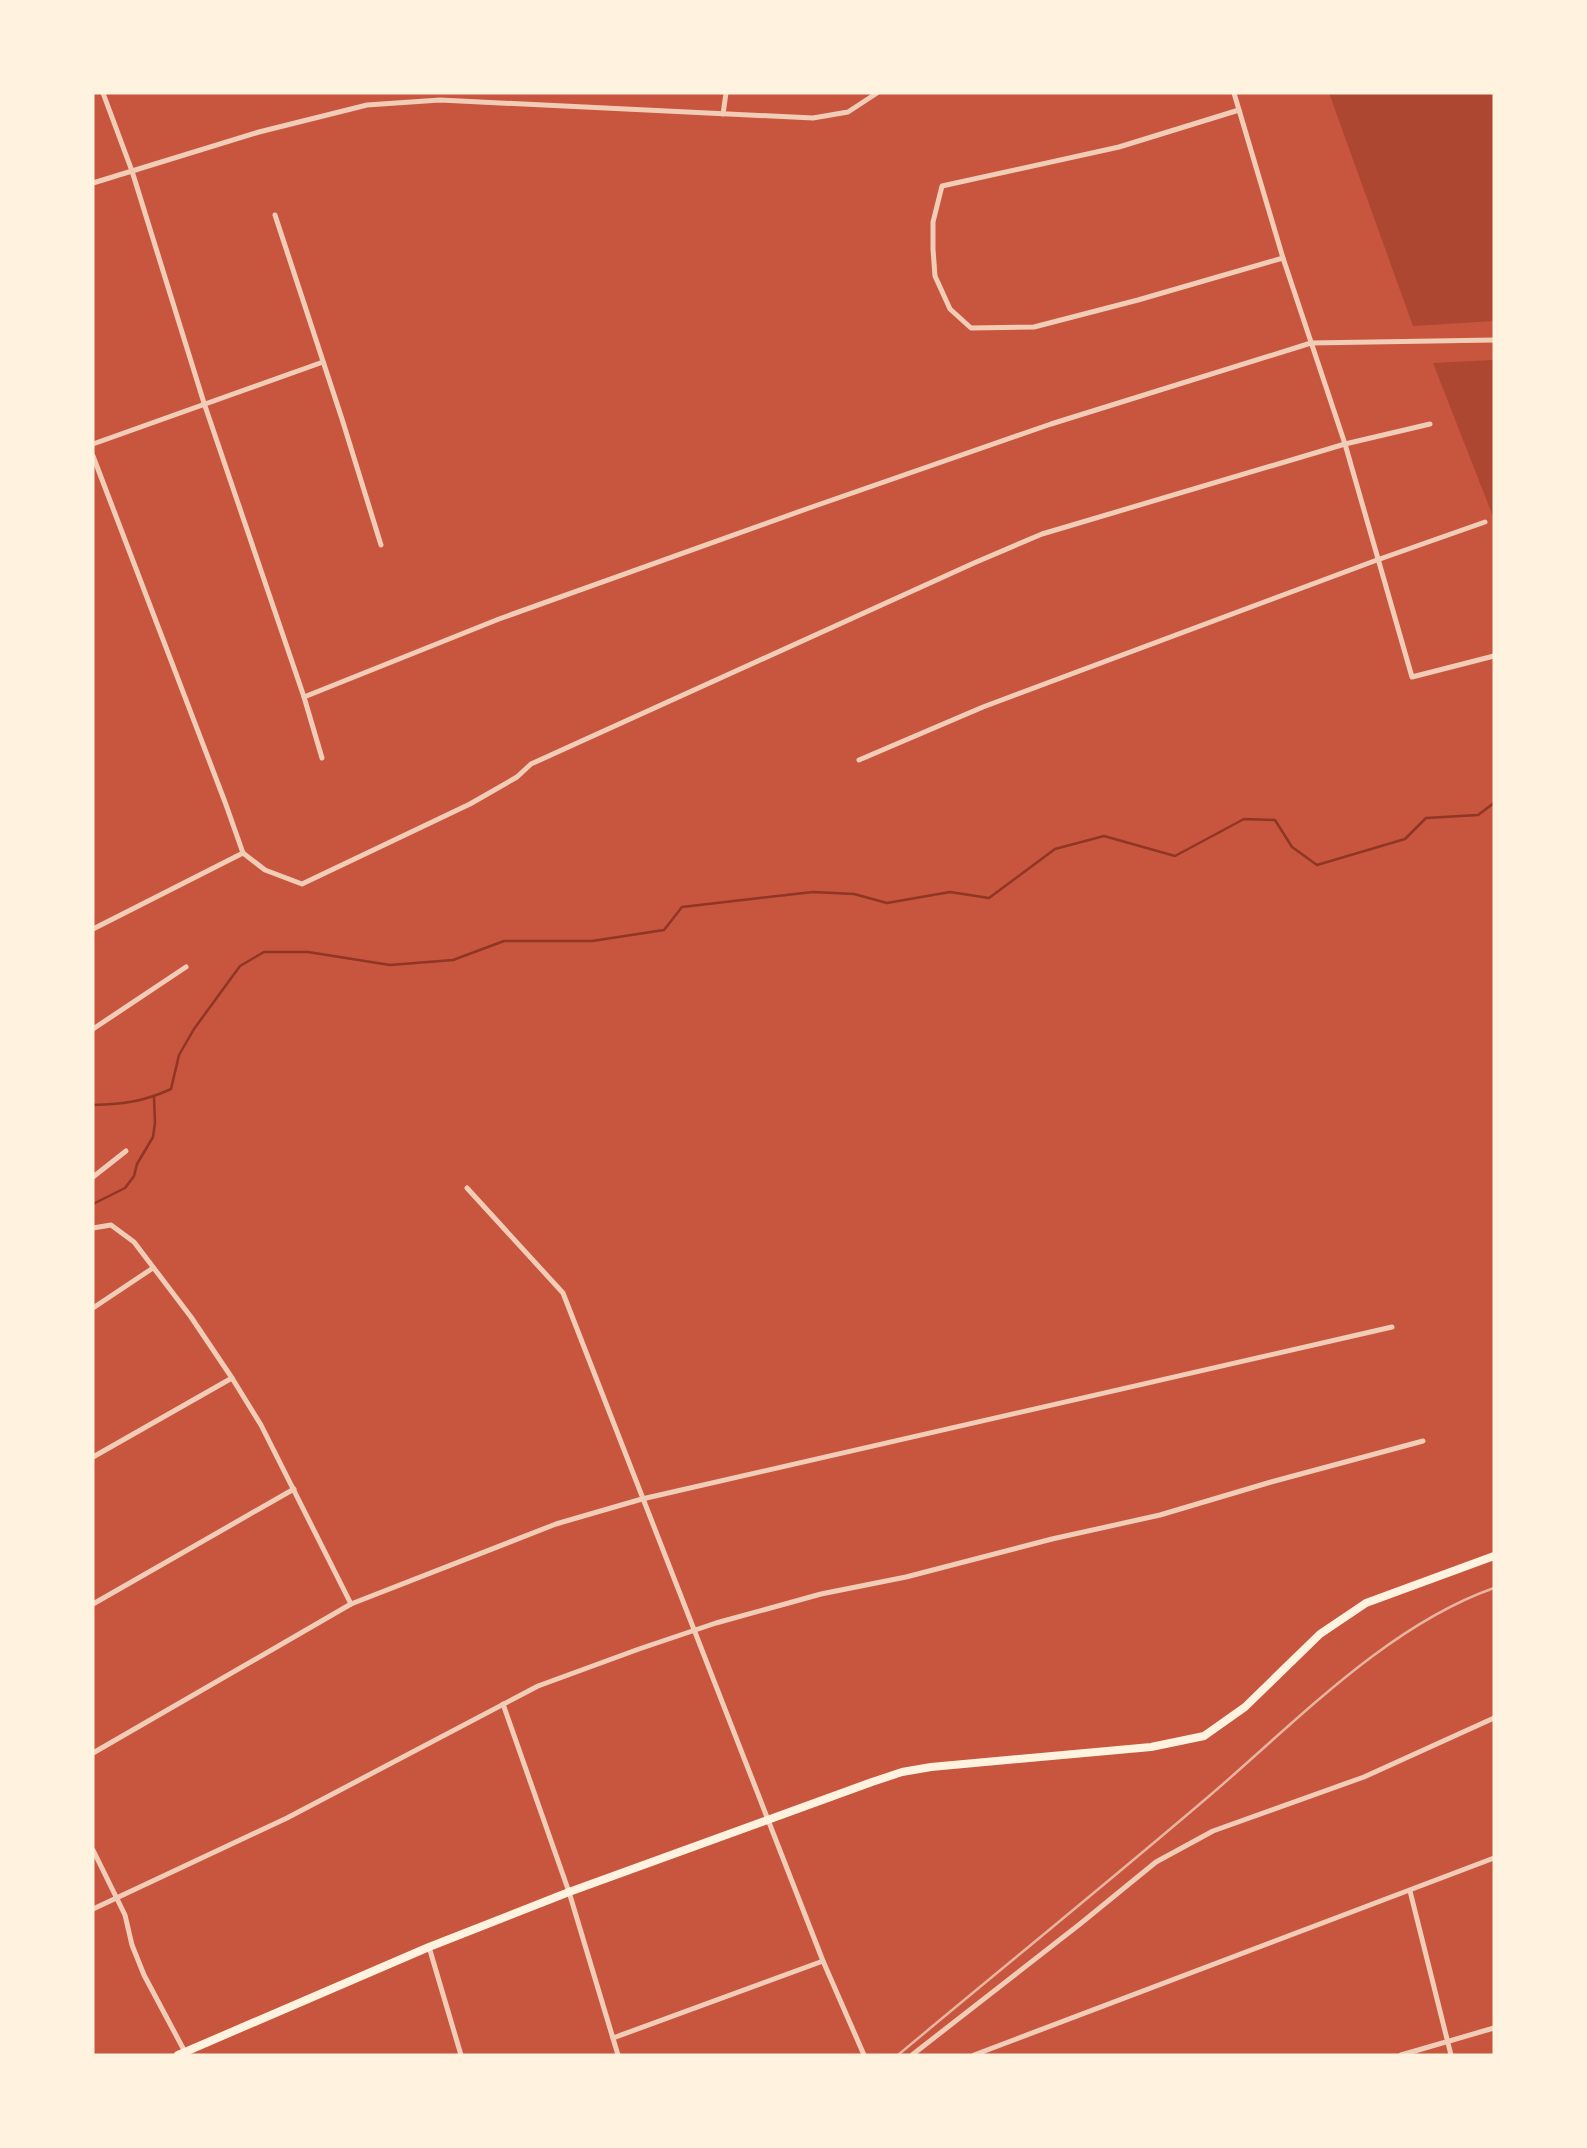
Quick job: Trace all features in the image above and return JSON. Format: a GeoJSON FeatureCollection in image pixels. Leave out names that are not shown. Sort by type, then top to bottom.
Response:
{"type":"FeatureCollection","features":[{"type":"Feature","properties":{"kind":"main road"},"geometry":{"type":"LineString","coordinates":[[183,2054],[429,1947],[569,1892],[902,1772],[931,1767],[1151,1748],[1204,1736],[1245,1707],[1320,1634],[1366,1604],[1494,1556]]}},
{"type":"Feature","properties":{"kind":"street"},"geometry":{"type":"LineString","coordinates":[[103,93],[132,171],[204,403],[304,697],[322,758]]}},
{"type":"Feature","properties":{"kind":"street"},"geometry":{"type":"LineString","coordinates":[[723,114],[726,93]]}},
{"type":"Feature","properties":{"kind":"street"},"geometry":{"type":"LineString","coordinates":[[93,183],[259,132],[367,105],[440,100],[813,118],[848,112],[877,93]]}},
{"type":"Feature","properties":{"kind":"street"},"geometry":{"type":"LineString","coordinates":[[1234,93],[1283,258],[1345,444],[1412,677],[1494,656]]}},
{"type":"Feature","properties":{"kind":"street"},"geometry":{"type":"LineString","coordinates":[[1239,110],[1119,146],[942,186],[933,222],[935,276],[950,309],[971,328],[1034,327],[1283,258]]}},
{"type":"Feature","properties":{"kind":"street"},"geometry":{"type":"LineString","coordinates":[[275,215],[381,545]]}},
{"type":"Feature","properties":{"kind":"street"},"geometry":{"type":"LineString","coordinates":[[304,697],[499,619],[799,512],[1051,424],[1311,343],[1494,340]]}},
{"type":"Feature","properties":{"kind":"street"},"geometry":{"type":"LineString","coordinates":[[93,444],[323,362]]}},
{"type":"Feature","properties":{"kind":"street"},"geometry":{"type":"LineString","coordinates":[[93,456],[243,853],[265,870],[302,884],[470,804],[517,777],[531,764],[1042,534],[1345,444],[1430,424]]}},
{"type":"Feature","properties":{"kind":"street"},"geometry":{"type":"LineString","coordinates":[[859,760],[982,707],[1485,522]]}},
{"type":"Feature","properties":{"kind":"street"},"geometry":{"type":"LineString","coordinates":[[93,929],[243,853]]}},
{"type":"Feature","properties":{"kind":"street"},"geometry":{"type":"LineString","coordinates":[[93,1029],[186,967]]}},
{"type":"Feature","properties":{"kind":"street"},"geometry":{"type":"LineString","coordinates":[[93,1177],[126,1151]]}},
{"type":"Feature","properties":{"kind":"street"},"geometry":{"type":"LineString","coordinates":[[467,1188],[563,1293],[823,1961],[864,2055]]}},
{"type":"Feature","properties":{"kind":"street"},"geometry":{"type":"LineString","coordinates":[[93,1228],[111,1225],[134,1242],[191,1317],[261,1425],[351,1604]]}},
{"type":"Feature","properties":{"kind":"street"},"geometry":{"type":"LineString","coordinates":[[93,1308],[153,1268]]}},
{"type":"Feature","properties":{"kind":"street"},"geometry":{"type":"LineString","coordinates":[[93,1752],[351,1604],[556,1524],[642,1499],[1392,1327]]}},
{"type":"Feature","properties":{"kind":"street"},"geometry":{"type":"LineString","coordinates":[[93,1457],[232,1378]]}},
{"type":"Feature","properties":{"kind":"street"},"geometry":{"type":"LineString","coordinates":[[93,1909],[287,1818],[538,1686],[694,1630],[821,1594],[906,1577],[1052,1539],[1170,1513],[1271,1482],[1423,1441]]}},
{"type":"Feature","properties":{"kind":"street"},"geometry":{"type":"LineString","coordinates":[[93,1604],[294,1489]]}},
{"type":"Feature","properties":{"kind":"street"},"geometry":{"type":"LineString","coordinates":[[503,1704],[569,1892],[618,2055]]}},
{"type":"Feature","properties":{"kind":"street"},"geometry":{"type":"LineString","coordinates":[[912,2055],[1156,1861],[1213,1831],[1364,1777],[1494,1718]]}},
{"type":"Feature","properties":{"kind":"street"},"geometry":{"type":"LineString","coordinates":[[93,1850],[125,1915],[132,1945],[144,1975],[183,2054]]}},
{"type":"Feature","properties":{"kind":"street"},"geometry":{"type":"LineString","coordinates":[[974,2055],[1494,1858]]}},
{"type":"Feature","properties":{"kind":"street"},"geometry":{"type":"LineString","coordinates":[[1410,1891],[1451,2055]]}},
{"type":"Feature","properties":{"kind":"street"},"geometry":{"type":"LineString","coordinates":[[429,1947],[461,2055]]}},
{"type":"Feature","properties":{"kind":"street"},"geometry":{"type":"LineString","coordinates":[[613,2038],[823,1961]]}},
{"type":"Feature","properties":{"kind":"street"},"geometry":{"type":"LineString","coordinates":[[1401,2055],[1494,2028]]}},
{"type":"Feature","properties":{"kind":"shaded area"},"geometry":{"type":"Polygon","coordinates":[[[1329,93],[1494,93],[1494,321],[1413,326],[1329,93]]]}},
{"type":"Feature","properties":{"kind":"shaded area"},"geometry":{"type":"Polygon","coordinates":[[[1494,360],[1494,519],[1433,363],[1494,360]]]}},
{"type":"Feature","properties":{"kind":"waterway"},"geometry":{"type":"LineString","coordinates":[[93,1105],[133,1102],[171,1089],[179,1055],[194,1029],[240,966],[264,952],[308,952],[390,965],[453,960],[504,941],[592,941],[664,930],[682,907],[813,892],[854,894],[887,903],[950,892],[989,898],[1055,849],[1104,836],[1175,856],[1244,819],[1275,820],[1292,847],[1317,865],[1405,839],[1426,818],[1478,815],[1494,803]]}},
{"type":"Feature","properties":{"kind":"waterway"},"geometry":{"type":"LineString","coordinates":[[93,1204],[125,1188],[134,1176],[137,1164],[153,1137],[154,1097]]}},
{"type":"Feature","properties":{"kind":"railway"},"geometry":{"type":"LineString","coordinates":[[898,2055],[1170,1830],[1343,1679],[1416,1626],[1454,1605],[1494,1588]]}}]}
